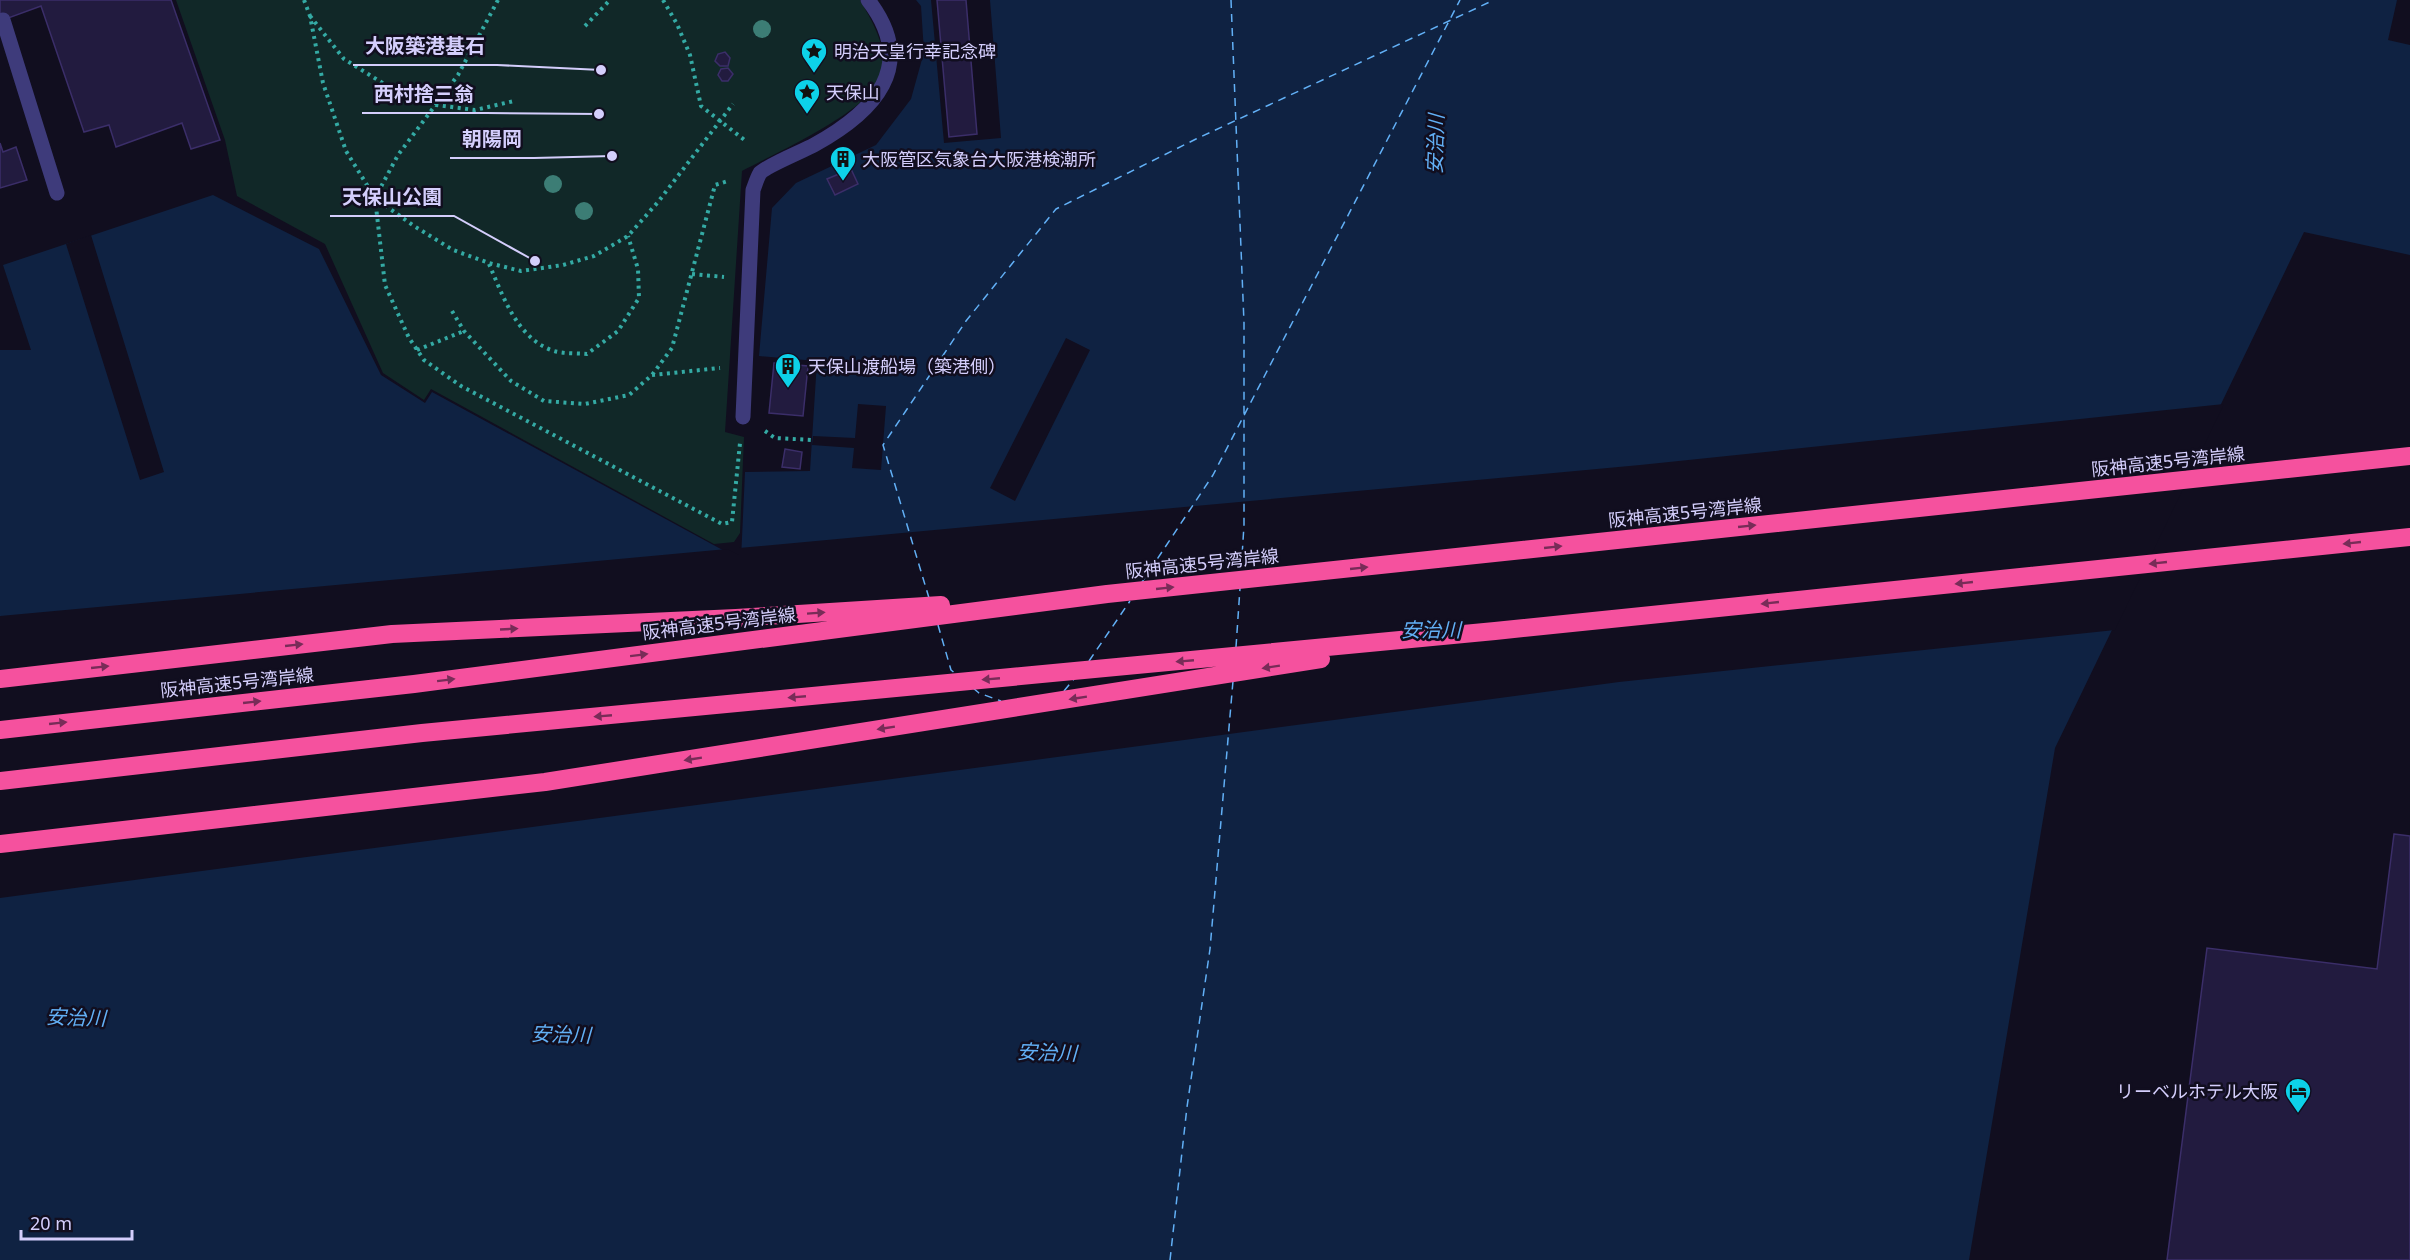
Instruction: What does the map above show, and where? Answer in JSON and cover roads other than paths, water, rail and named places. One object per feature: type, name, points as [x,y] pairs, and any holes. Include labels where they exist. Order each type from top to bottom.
[{"type":"highway","name":"阪神高速5号湾岸線","points":[[0,730],[414,684],[1107,594],[2410,456]]},
{"type":"highway","points":[[0,781],[422,733],[1495,632],[2410,537]]},
{"type":"highway","points":[[0,679],[392,634],[736,618],[1107,594]]},
{"type":"highway","points":[[0,844],[545,782],[1495,632]]},
{"type":"lane","points":[[743,417],[753,190],[761,172],[815,144],[855,118],[875,100],[885,80],[891,59],[889,38],[877,12],[868,0]]},
{"type":"lane","points":[[3,20],[57,193]]},
{"type":"water","name":"安治川","points":[[916,0],[931,0],[944,143],[1001,138],[990,0],[2397,0],[2388,40],[2410,45],[2410,255],[2304,232],[2055,748],[1969,1260],[0,1260],[0,350],[31,350],[3,265],[213,195],[319,249],[381,375],[425,403],[432,392],[741,560],[745,472],[810,471],[817,361],[759,356],[772,208],[796,183],[876,145],[911,99],[924,52],[921,6]]},
{"type":"place","name":"大阪築港基石","points":[[601,70]]},
{"type":"place","name":"明治天皇行幸記念碑","points":[[814,74]]},
{"type":"place","name":"西村捨三翁","points":[[599,114]]},
{"type":"place","name":"天保山","points":[[807,115]]},
{"type":"place","name":"朝陽岡","points":[[612,156]]},
{"type":"place","name":"大阪管区気象台大阪港検潮所","points":[[843,182]]},
{"type":"place","name":"天保山公園","points":[[535,261]]},
{"type":"place","name":"天保山渡船場（築港側）","points":[[788,389]]},
{"type":"place","name":"リーベルホテル大阪","points":[[2298,1114]]}]
